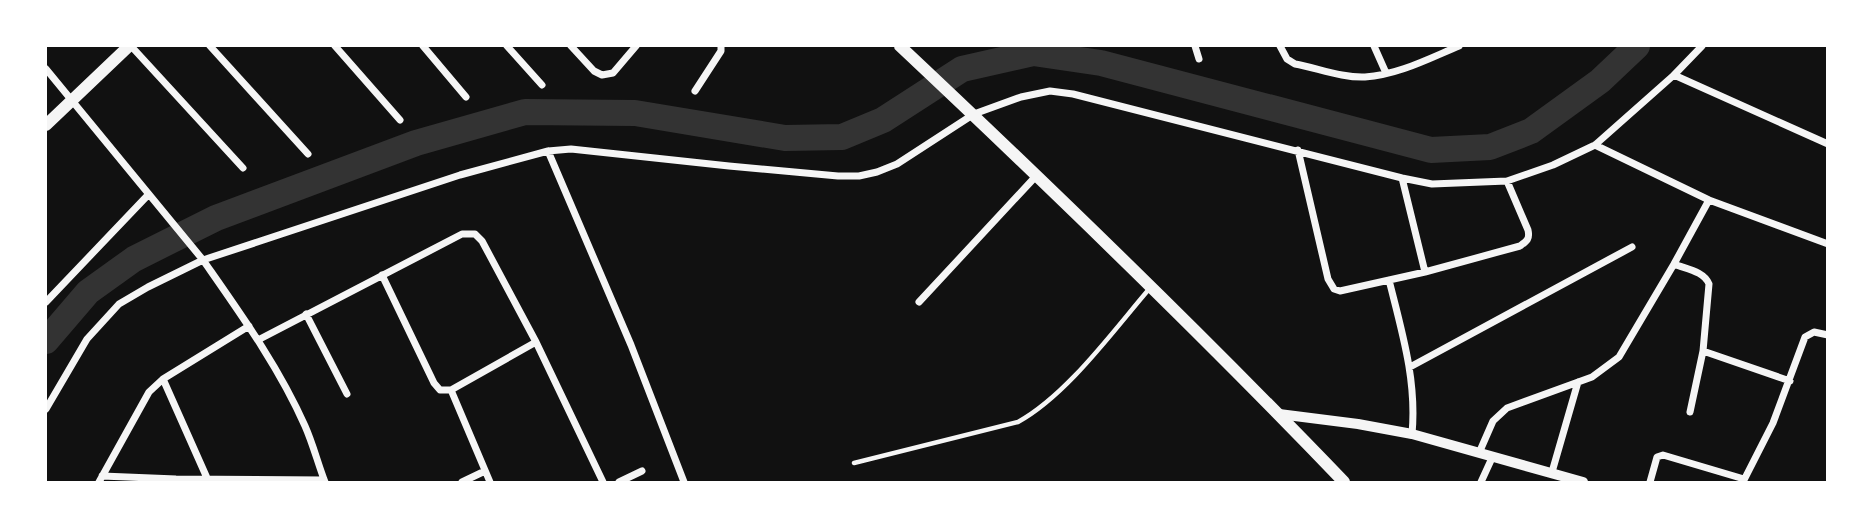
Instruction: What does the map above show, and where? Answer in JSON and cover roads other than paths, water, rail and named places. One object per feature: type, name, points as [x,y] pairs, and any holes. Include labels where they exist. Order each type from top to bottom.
[{"type":"main road","points":[[46,125],[130,46]]},
{"type":"main road","points":[[900,46],[1037,174],[1344,482]]},
{"type":"street","points":[[130,46],[243,169]]},
{"type":"street","points":[[210,46],[308,154]]},
{"type":"street","points":[[335,46],[400,120]]},
{"type":"street","points":[[423,46],[466,97]]},
{"type":"street","points":[[507,46],[542,85]]},
{"type":"street","points":[[571,46],[594,71],[602,75],[613,73],[636,46]]},
{"type":"street","points":[[695,90],[721,51],[721,46]]},
{"type":"street","points":[[1195,46],[1199,59]]},
{"type":"street","points":[[1280,46],[1287,59],[1295,64],[1364,77],[1386,73],[1459,46]]},
{"type":"street","points":[[1374,46],[1386,73]]},
{"type":"street","points":[[46,409],[87,339],[104,318],[119,304],[148,287],[203,260],[396,195],[548,151],[606,151],[729,166],[859,176],[897,164],[974,114],[1021,97],[1050,91],[1073,94],[1432,184],[1507,181],[1553,165],[1595,145],[1674,75],[1702,46]]},
{"type":"street","points":[[46,69],[188,241],[249,326],[305,427],[324,481],[101,479],[149,392],[163,379],[249,326]]},
{"type":"street","points":[[1674,75],[1828,144]]},
{"type":"street","points":[[1595,145],[1709,200],[1828,244]]},
{"type":"street","points":[[1298,150],[1331,285],[1340,291],[1425,272],[1527,242],[1530,236],[1507,181]]},
{"type":"street","points":[[548,151],[631,345],[684,482]]},
{"type":"street","points":[[919,302],[1037,174]]},
{"type":"street","points":[[1402,177],[1425,272]]},
{"type":"street","points":[[46,302],[149,195]]},
{"type":"street","points":[[1479,453],[1493,421],[1507,408],[1598,374],[1619,357],[1709,200]]},
{"type":"street","points":[[258,340],[462,234],[475,234],[482,241],[536,342],[603,482]]},
{"type":"street","points":[[1410,367],[1632,247]]},
{"type":"street","points":[[1674,264],[1706,277],[1709,284],[1703,351],[1690,412]]},
{"type":"street","points":[[382,275],[434,383],[440,390],[452,390],[536,342]]},
{"type":"street","points":[[1389,280],[1410,367],[1415,407],[1412,434]]},
{"type":"street","points":[[306,314],[347,394]]},
{"type":"street","points":[[1650,482],[1657,457],[1663,455],[1743,481],[1766,439],[1805,337],[1814,332],[1828,335]]},
{"type":"street","points":[[1703,351],[1790,381]]},
{"type":"street","points":[[163,379],[208,478]]},
{"type":"street","points":[[1552,472],[1578,382]]},
{"type":"street","points":[[452,390],[490,482]]},
{"type":"street","points":[[1279,414],[1412,434],[1583,482]]},
{"type":"street","points":[[1481,482],[1492,458]]},
{"type":"street","points":[[462,482],[485,471]]},
{"type":"street","points":[[619,482],[642,471]]},
{"type":"lane","points":[[854,463],[1018,422],[1034,414],[1058,394],[1150,287]]},
{"type":"waterway","points":[[46,341],[88,292],[134,259],[216,218],[416,143],[525,112],[635,113],[785,138],[842,137],[883,120],[962,69],[1033,53],[1101,63],[1431,150],[1490,147],[1531,131],[1600,81],[1637,46]]}]
